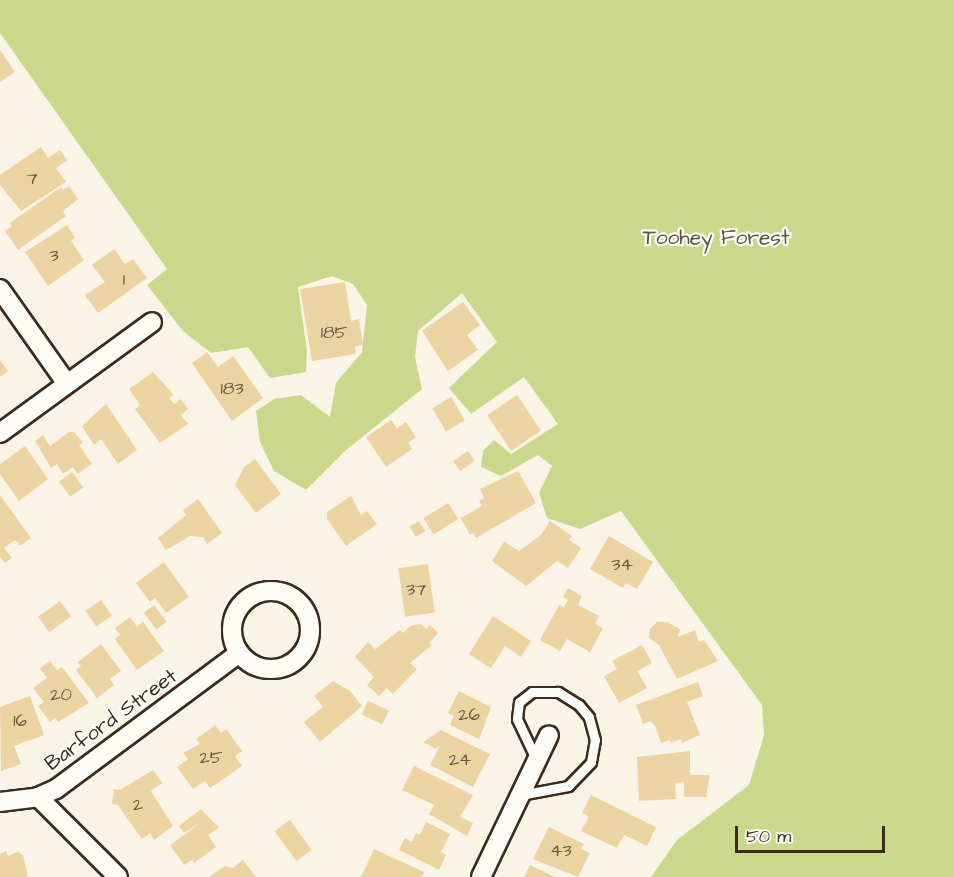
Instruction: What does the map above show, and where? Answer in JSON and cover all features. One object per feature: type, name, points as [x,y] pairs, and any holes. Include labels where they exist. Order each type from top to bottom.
[{"type":"street","points":[[0,290],[67,384]]},
{"type":"street","points":[[0,433],[152,322]]},
{"type":"street","points":[[277,591],[295,599],[304,608],[310,626],[309,639],[301,656],[291,664],[266,669],[248,662],[239,653],[233,642],[232,622],[237,610],[251,596],[277,591]]},
{"type":"street","name":"Barford Street","points":[[0,802],[38,797],[56,789],[239,653]]},
{"type":"street","points":[[481,877],[549,735]]},
{"type":"street","points":[[38,797],[118,877]]},
{"type":"lane","points":[[519,795],[568,786],[591,762],[595,740],[589,717],[579,705],[558,692],[536,691],[519,702],[517,719],[536,759]]},
{"type":"green space","name":"Toohey Forest","points":[[0,0],[954,0],[954,877],[651,877],[677,840],[749,785],[764,735],[762,705],[621,511],[580,529],[547,518],[539,493],[552,466],[538,455],[501,476],[481,467],[483,451],[494,440],[511,454],[558,424],[524,377],[471,414],[449,388],[497,342],[462,293],[418,331],[415,357],[422,389],[345,451],[306,490],[274,471],[260,442],[256,411],[274,399],[301,395],[330,417],[336,383],[362,352],[367,305],[353,284],[332,276],[298,287],[307,351],[306,372],[270,378],[248,347],[211,353],[183,331],[147,285],[167,269],[0,33]]},
{"type":"building","points":[[0,50],[15,72],[0,82]]},
{"type":"building","points":[[41,147],[48,158],[60,150],[67,160],[56,168],[66,182],[21,211],[0,185],[0,175]]},
{"type":"building","points":[[69,186],[78,199],[63,211],[66,216],[18,250],[5,231],[12,226],[10,223],[61,187],[63,190]]},
{"type":"building","points":[[67,225],[75,238],[71,241],[84,260],[48,286],[25,252]]},
{"type":"building","points":[[114,249],[125,264],[133,259],[147,278],[98,313],[85,295],[105,282],[92,265]]},
{"type":"building","points":[[345,282],[351,321],[359,319],[363,345],[355,347],[356,354],[312,361],[300,289]]},
{"type":"building","points":[[463,302],[480,325],[467,335],[478,350],[448,371],[422,331]]},
{"type":"building","points":[[207,352],[218,367],[233,356],[263,398],[232,421],[192,363]]},
{"type":"building","points":[[0,360],[8,371],[0,377]]},
{"type":"building","points":[[153,372],[174,395],[169,398],[174,404],[181,399],[188,409],[181,415],[188,424],[160,443],[135,409],[140,405],[129,389]]},
{"type":"building","points":[[517,395],[541,431],[511,451],[487,415]]},
{"type":"building","points":[[451,397],[465,420],[446,431],[432,408]]},
{"type":"building","points":[[106,404],[137,450],[118,464],[101,439],[94,445],[82,426]]},
{"type":"building","points":[[391,420],[397,428],[406,422],[416,437],[408,443],[412,449],[386,467],[366,437]]},
{"type":"building","points":[[69,432],[74,432],[83,443],[79,445],[92,464],[78,474],[73,467],[63,474],[57,464],[51,468],[35,441],[43,435],[50,446]]},
{"type":"building","points":[[25,446],[48,479],[19,501],[0,474],[0,464]]},
{"type":"building","points":[[468,451],[475,461],[460,471],[453,461]]},
{"type":"building","points":[[255,459],[281,494],[256,513],[235,485],[244,467]]},
{"type":"building","points":[[518,471],[536,503],[476,538],[473,533],[470,535],[461,518],[482,506],[479,501],[484,498],[480,489]]},
{"type":"building","points":[[72,472],[83,487],[70,497],[59,481]]},
{"type":"building","points":[[0,495],[31,538],[20,546],[15,540],[4,548],[12,558],[5,563],[0,557]]},
{"type":"building","points":[[351,496],[361,515],[367,511],[377,524],[346,546],[327,519],[327,512]]},
{"type":"building","points":[[198,499],[222,533],[207,544],[203,537],[190,536],[166,550],[158,538],[186,515],[183,510]]},
{"type":"building","points":[[448,503],[458,519],[433,534],[423,518]]},
{"type":"building","points":[[419,521],[425,531],[416,537],[410,527]]},
{"type":"building","points":[[550,521],[572,536],[569,540],[581,548],[568,568],[557,561],[526,586],[492,561],[504,542],[519,551],[541,535]]},
{"type":"building","points":[[609,536],[653,562],[637,589],[626,583],[623,588],[590,569]]},
{"type":"building","points":[[164,562],[189,597],[166,613],[155,598],[150,602],[136,583]]},
{"type":"building","points":[[428,564],[435,613],[405,617],[398,568]]},
{"type":"building","points":[[568,588],[582,596],[578,605],[599,616],[595,624],[603,628],[590,652],[567,639],[560,651],[540,640],[559,605],[564,607],[568,600],[563,597]]},
{"type":"building","points":[[101,600],[112,616],[96,626],[85,611]]},
{"type":"building","points":[[60,601],[71,616],[49,632],[38,617]]},
{"type":"building","points":[[154,605],[167,622],[156,630],[144,613]]},
{"type":"building","points":[[493,616],[531,641],[521,657],[505,646],[491,668],[469,654]]},
{"type":"building","points":[[130,617],[137,627],[143,622],[164,651],[137,670],[115,639],[120,635],[115,628]]},
{"type":"building","points":[[657,622],[667,622],[680,629],[678,637],[695,630],[699,642],[704,640],[718,661],[677,679],[659,645],[649,638],[650,629]]},
{"type":"building","points":[[421,624],[426,629],[430,625],[438,633],[429,643],[432,645],[410,663],[417,669],[393,694],[387,688],[379,696],[367,685],[374,677],[355,657],[368,642],[375,649],[400,630],[403,633],[410,626]]},
{"type":"building","points":[[101,644],[121,671],[110,679],[114,685],[97,698],[76,670],[81,666],[78,662]]},
{"type":"building","points":[[642,645],[652,663],[637,671],[647,688],[619,703],[604,676],[617,669],[612,661]]},
{"type":"building","points":[[50,661],[57,670],[62,667],[89,703],[58,722],[55,718],[50,722],[38,706],[44,702],[33,688],[47,678],[40,668]]},
{"type":"building","points":[[333,681],[350,691],[362,706],[320,742],[304,722],[323,707],[314,696]]},
{"type":"building","points":[[698,682],[703,696],[687,702],[700,735],[682,743],[681,739],[671,743],[670,740],[661,743],[655,726],[650,721],[643,724],[636,705]]},
{"type":"building","points":[[459,691],[491,707],[479,739],[450,725],[454,716],[448,713]]},
{"type":"building","points":[[30,696],[44,735],[14,746],[21,764],[1,771],[0,707]]},
{"type":"building","points":[[368,701],[389,711],[383,724],[362,715]]},
{"type":"building","points":[[215,725],[221,733],[226,729],[242,751],[235,756],[242,766],[210,788],[205,781],[193,789],[177,767],[188,759],[183,753],[200,744],[196,739]]},
{"type":"building","points":[[441,730],[490,754],[473,787],[430,765],[440,746],[436,749],[423,742]]},
{"type":"building","points":[[690,751],[690,775],[710,775],[706,797],[684,797],[684,782],[675,783],[676,799],[639,801],[637,757]]},
{"type":"building","points":[[414,766],[473,795],[460,817],[473,823],[467,836],[429,814],[434,805],[402,790]]},
{"type":"building","points":[[153,770],[162,783],[151,791],[173,826],[154,840],[150,833],[142,839],[118,805],[112,804],[114,789],[120,790]]},
{"type":"building","points":[[591,795],[656,827],[647,846],[624,835],[617,848],[581,831],[589,817],[582,813]]},
{"type":"building","points":[[201,809],[219,828],[208,835],[216,847],[194,863],[192,860],[184,865],[170,845],[203,821],[184,833],[179,826]]},
{"type":"building","points":[[290,820],[312,850],[296,861],[275,831]]},
{"type":"building","points":[[426,822],[450,834],[441,852],[446,855],[439,870],[399,850],[405,838],[412,842],[416,833],[420,835]]},
{"type":"building","points":[[549,827],[584,844],[581,849],[590,853],[578,877],[533,859]]},
{"type":"building","points":[[374,849],[424,872],[422,877],[361,877]]},
{"type":"building","points":[[6,851],[8,856],[18,852],[23,855],[28,877],[0,877],[0,854]]},
{"type":"building","points":[[243,860],[256,877],[209,877],[225,866],[233,868]]},
{"type":"building","points":[[530,865],[555,877],[524,877]]}]
